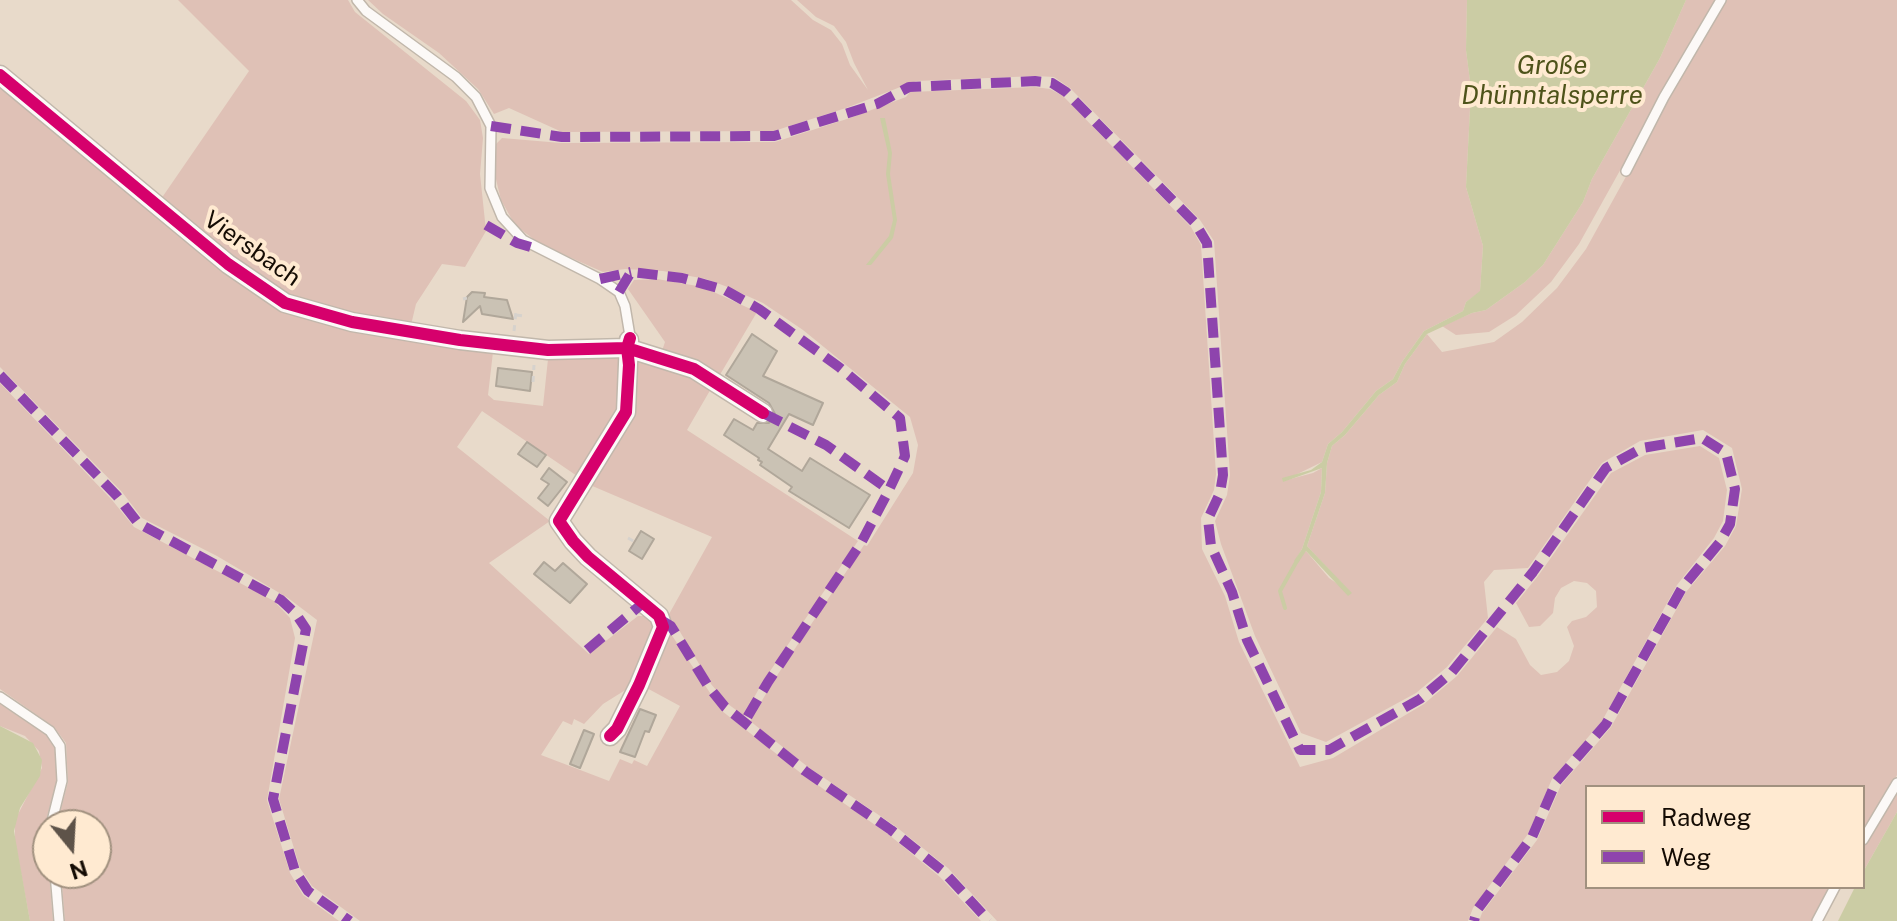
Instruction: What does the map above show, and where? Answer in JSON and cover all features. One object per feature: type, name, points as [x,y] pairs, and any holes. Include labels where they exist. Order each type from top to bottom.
[{"type":"street","name":"Viersbach","points":[[0,75],[228,264],[285,303],[352,322],[460,340],[548,350],[628,342],[694,369],[763,413]]},
{"type":"street","points":[[610,736],[617,729],[639,685],[663,627],[659,616],[588,557],[559,521],[623,420],[626,412],[628,342]]},
{"type":"lane","points":[[357,0],[366,11],[456,77],[476,97],[491,126],[490,188],[502,217],[523,240],[619,292],[625,306],[628,342]]},
{"type":"lane","points":[[1626,171],[1664,97],[1721,0]]},
{"type":"lane","points":[[0,697],[50,731],[60,746],[62,781],[55,809]]},
{"type":"lane","points":[[1865,837],[1897,783]]},
{"type":"lane","points":[[56,889],[59,921]]},
{"type":"lane","points":[[1817,921],[1834,889]]},
{"type":"path","points":[[516,313],[524,316]]},
{"type":"path","points":[[533,382],[534,370]]},
{"type":"path","points":[[628,538],[635,542]]},
{"type":"shaded area","points":[[178,0],[348,0],[355,12],[466,101],[480,120],[483,138],[480,174],[486,231],[465,267],[442,264],[416,304],[411,325],[354,315],[288,296],[232,258],[161,199],[249,71]]},
{"type":"shaded area","points":[[368,0],[791,0],[813,20],[831,30],[868,90],[846,42],[834,26],[816,17],[797,0],[1467,0],[1466,50],[1471,89],[1466,187],[1483,246],[1480,292],[1466,302],[1463,311],[1424,331],[1393,379],[1376,391],[1328,444],[1322,462],[1283,481],[1322,468],[1321,492],[1295,561],[1306,551],[1329,578],[1351,593],[1307,546],[1325,493],[1327,463],[1332,446],[1379,395],[1397,382],[1405,364],[1427,334],[1442,352],[1494,342],[1522,322],[1557,288],[1586,249],[1708,28],[1727,0],[1897,0],[1897,775],[1865,829],[1865,785],[1585,785],[1585,889],[1829,889],[1813,921],[1479,921],[1537,840],[1561,785],[1611,727],[1686,592],[1725,546],[1736,526],[1742,489],[1732,448],[1703,430],[1640,441],[1602,463],[1528,568],[1494,570],[1484,582],[1488,618],[1447,667],[1416,693],[1326,742],[1301,733],[1255,636],[1215,521],[1227,495],[1230,475],[1214,241],[1200,220],[1070,88],[1054,77],[1036,76],[916,81],[774,131],[562,132],[509,108],[494,114],[478,89],[439,53]]},
{"type":"shaded area","points":[[1686,0],[1715,0],[1579,244],[1551,282],[1516,315],[1489,332],[1456,335],[1442,326],[1486,310],[1543,265],[1583,202],[1592,179],[1660,58]]},
{"type":"shaded area","points":[[0,85],[282,310],[493,352],[488,395],[494,400],[543,406],[548,359],[616,357],[624,366],[621,401],[615,418],[580,478],[482,411],[457,447],[550,521],[489,563],[589,654],[638,616],[650,616],[655,623],[635,684],[603,704],[584,724],[574,719],[572,725],[563,721],[541,755],[609,781],[620,759],[632,764],[634,760],[647,766],[680,706],[643,686],[669,631],[722,711],[802,774],[888,834],[940,877],[981,921],[360,921],[312,886],[300,868],[279,799],[317,620],[288,598],[217,556],[142,518],[122,492],[0,367]]},
{"type":"shaded area","points":[[1050,89],[1063,96],[1191,227],[1201,245],[1216,474],[1214,490],[1201,518],[1202,549],[1225,596],[1239,642],[1300,767],[1333,758],[1424,704],[1457,676],[1497,627],[1516,639],[1530,665],[1541,675],[1557,672],[1569,661],[1574,646],[1567,627],[1597,607],[1596,591],[1587,583],[1574,581],[1561,588],[1555,598],[1553,613],[1540,626],[1529,627],[1516,603],[1611,473],[1645,455],[1700,446],[1719,458],[1727,490],[1723,521],[1714,538],[1677,585],[1602,721],[1552,779],[1528,834],[1473,908],[1468,921],[997,921],[948,868],[750,721],[774,680],[864,545],[867,546],[913,473],[918,445],[910,417],[803,330],[763,303],[706,279],[663,271],[625,269],[603,272],[540,244],[515,225],[501,200],[495,175],[496,144],[502,138],[561,143],[775,142],[850,118],[906,97],[910,92]]},
{"type":"shaded area","points":[[657,279],[703,287],[757,312],[718,378],[662,351],[665,342],[628,289],[634,280]]},
{"type":"shaded area","points":[[640,360],[691,375],[712,387],[687,430],[858,541],[762,683],[744,716],[728,704],[711,684],[668,616],[712,537],[590,485],[630,423],[634,364]]},
{"type":"shaded area","points":[[0,383],[134,527],[274,601],[290,618],[295,638],[267,800],[290,873],[303,895],[339,921],[65,921],[62,889],[112,889],[112,809],[61,809],[68,782],[66,743],[54,727],[0,689]]},
{"type":"shaded area","points":[[0,704],[46,735],[55,749],[57,780],[49,809],[32,809],[32,889],[50,889],[53,921],[30,921],[15,841],[15,820],[42,768],[39,751],[25,736],[0,726]]},
{"type":"shaded area","points":[[1897,791],[1897,812],[1865,868],[1865,845]]},
{"type":"water","name":"Große Dhünntalsperre","points":[[1467,0],[1686,0],[1660,58],[1592,179],[1583,202],[1543,265],[1486,310],[1472,313],[1427,334],[1405,364],[1397,382],[1379,395],[1332,446],[1327,463],[1325,493],[1307,546],[1352,593],[1348,596],[1306,551],[1298,563],[1294,561],[1302,549],[1321,492],[1322,468],[1283,482],[1282,478],[1311,470],[1322,462],[1328,444],[1376,391],[1393,379],[1424,331],[1463,311],[1466,302],[1480,291],[1483,246],[1466,187],[1471,89],[1466,50]]},
{"type":"water","points":[[880,118],[885,118],[892,153],[890,174],[897,220],[893,238],[871,265],[866,265],[889,236],[893,220],[886,174],[888,153]]},
{"type":"water","points":[[0,726],[33,743],[42,760],[40,776],[20,808],[14,831],[30,921],[0,921]]},
{"type":"water","points":[[1897,812],[1897,921],[1838,921],[1854,889],[1865,889],[1865,868]]},
{"type":"building","points":[[472,292],[507,300],[513,319],[482,314],[480,306],[463,322],[467,297]]},
{"type":"building","points":[[752,334],[777,351],[763,376],[823,403],[813,425],[789,414],[768,449],[802,471],[810,458],[870,495],[849,528],[789,491],[792,487],[760,465],[762,462],[759,458],[724,435],[734,419],[753,430],[757,423],[769,423],[775,414],[769,403],[726,375]]},
{"type":"building","points":[[498,368],[532,372],[530,391],[496,386]]},
{"type":"building","points":[[527,442],[546,455],[537,467],[518,454]]},
{"type":"building","points":[[549,468],[567,482],[548,506],[538,498],[549,484],[541,479]]},
{"type":"building","points":[[641,531],[654,539],[642,559],[629,551]]},
{"type":"building","points":[[544,562],[555,571],[563,563],[587,584],[570,603],[534,574]]},
{"type":"building","points":[[640,709],[656,715],[649,732],[645,731],[635,757],[620,752]]},
{"type":"building","points":[[584,730],[594,734],[580,768],[570,764]]},
{"type":"waterway","points":[[1285,608],[1280,591],[1298,559]]},
{"type":"marked path","points":[[491,126],[562,137],[774,136],[877,104],[909,87],[1035,81],[1052,83],[1066,92],[1195,223],[1207,243],[1223,475],[1220,493],[1208,519],[1211,546],[1232,592],[1247,640],[1300,750],[1329,750],[1420,699],[1452,672],[1533,572],[1606,468],[1642,448],[1702,438],[1726,453],[1735,489],[1730,524],[1720,542],[1682,588],[1606,724],[1556,782],[1532,837],[1477,910],[1474,921]]},
{"type":"marked path","points":[[486,225],[517,243],[537,249]]},
{"type":"marked path","points":[[600,279],[631,272]]},
{"type":"marked path","points":[[619,292],[631,272],[682,278],[725,290],[759,309],[839,367],[900,418],[905,456],[889,490],[861,543],[742,726]]},
{"type":"marked path","points":[[0,375],[117,496],[138,523],[281,600],[306,629],[273,799],[295,871],[308,891],[350,921]]},
{"type":"marked path","points":[[763,413],[826,445],[889,490]]},
{"type":"marked path","points":[[587,650],[643,603]]},
{"type":"marked path","points":[[661,620],[671,626],[708,686],[725,707],[805,771],[891,830],[944,872],[989,921]]},
{"type":"cycle path","points":[[0,75],[228,264],[285,303],[352,322],[460,340],[548,350],[627,348],[694,369],[763,413]]},
{"type":"cycle path","points":[[610,736],[617,729],[639,685],[663,627],[659,616],[588,557],[559,521],[626,412],[627,348],[630,338]]}]
